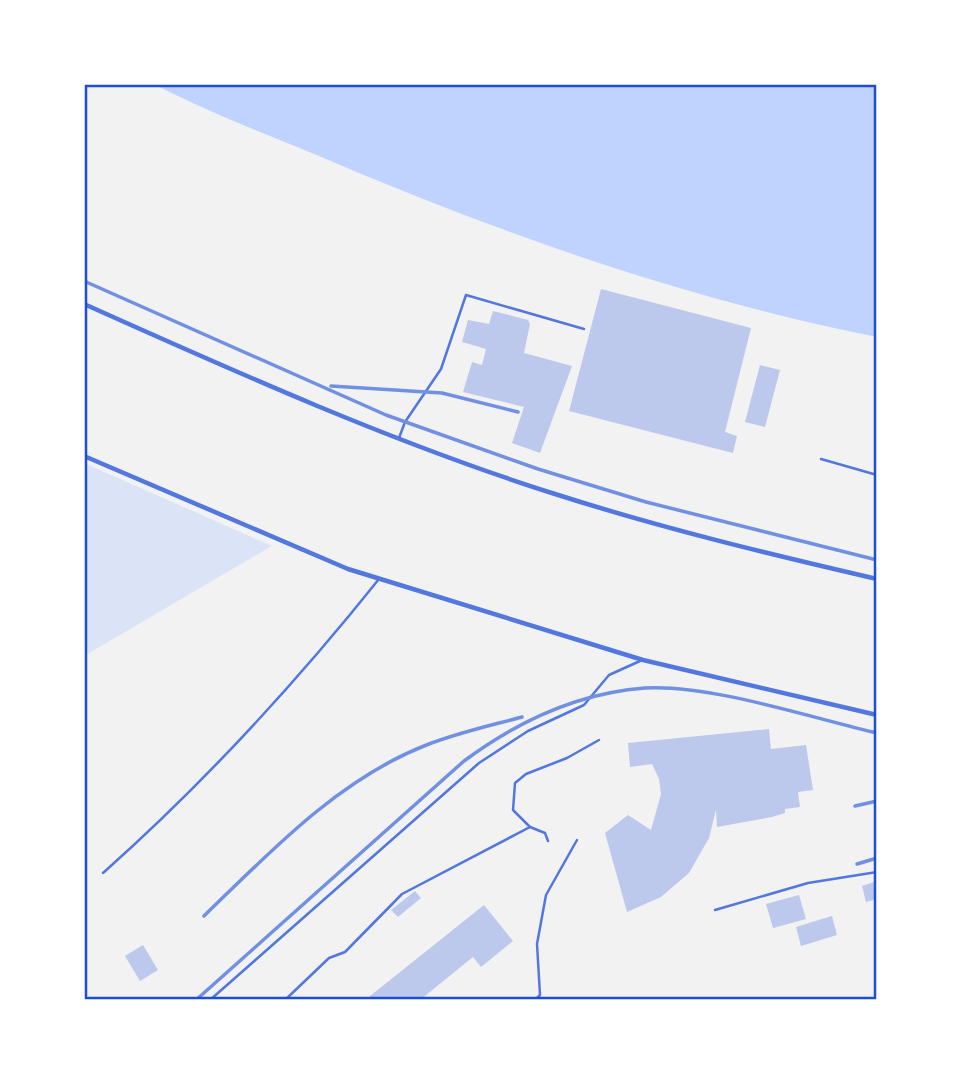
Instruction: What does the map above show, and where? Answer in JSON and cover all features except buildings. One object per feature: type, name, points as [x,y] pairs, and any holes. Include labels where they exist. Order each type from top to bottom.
[{"type":"street","points":[[84,304],[198,355],[399,438],[529,485],[638,520],[877,579]]},
{"type":"street","points":[[84,456],[348,569],[643,660],[877,715]]},
{"type":"lane","points":[[399,438],[405,422],[441,369],[466,295],[584,329]]},
{"type":"lane","points":[[821,458],[877,475]]},
{"type":"lane","points":[[103,873],[231,749],[343,624],[379,579]]},
{"type":"lane","points":[[210,1000],[479,763],[528,731],[584,705],[608,675],[643,660]]},
{"type":"lane","points":[[548,841],[545,833],[530,827],[513,810],[515,783],[526,774],[567,758],[599,740]]},
{"type":"lane","points":[[285,1000],[329,958],[345,952],[402,894],[530,827]]},
{"type":"lane","points":[[535,1000],[540,995],[537,944],[546,895],[577,840]]},
{"type":"lane","points":[[715,910],[808,883],[877,872]]},
{"type":"shaded area","points":[[84,463],[272,546],[84,656]]},
{"type":"water","points":[[154,84],[877,84],[877,337],[734,304],[524,237],[215,113]]},
{"type":"railway","points":[[84,281],[386,415],[538,469],[646,502],[877,560]]},
{"type":"railway","points":[[331,386],[442,393],[518,412]]},
{"type":"railway","points":[[196,1000],[464,761],[505,733],[549,711],[620,691],[671,688],[761,703],[877,733]]},
{"type":"railway","points":[[204,916],[279,843],[362,778],[424,746],[460,733],[522,717]]},
{"type":"railway","points":[[855,806],[877,801]]},
{"type":"railway","points":[[857,864],[877,858]]}]
